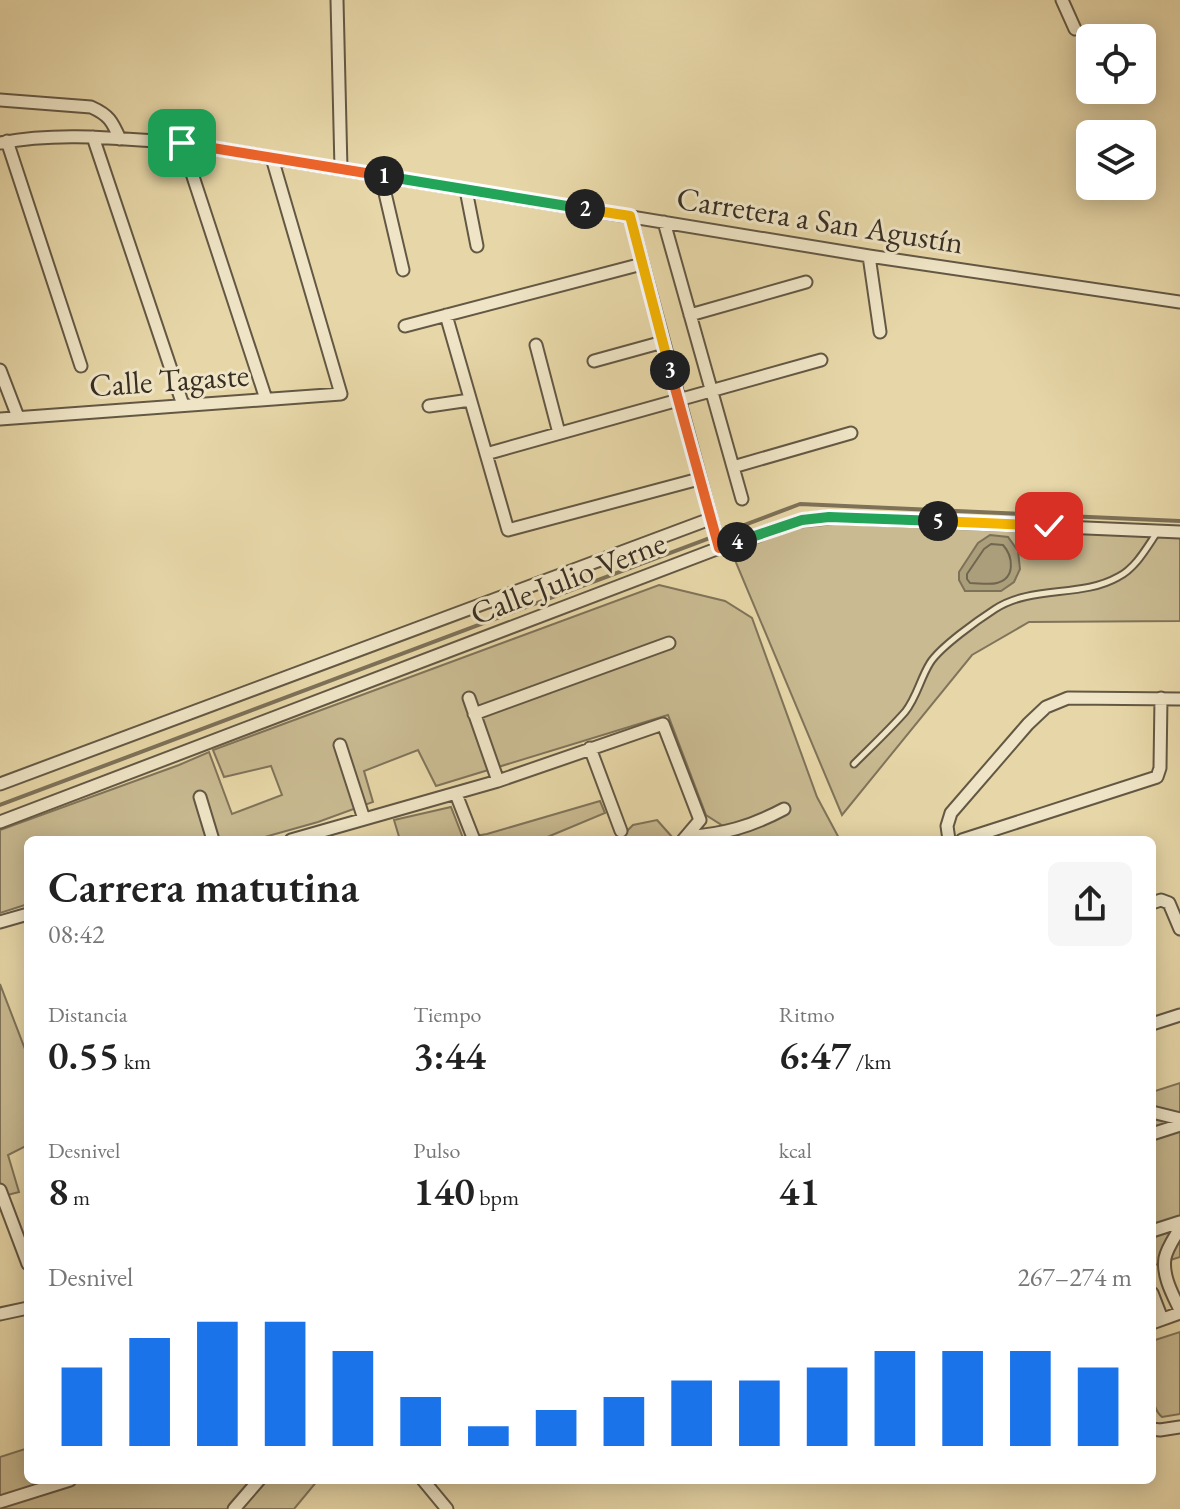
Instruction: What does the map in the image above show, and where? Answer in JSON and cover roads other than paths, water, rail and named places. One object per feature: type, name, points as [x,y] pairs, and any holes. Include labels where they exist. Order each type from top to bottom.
[{"type":"street","points":[[337,0],[341,169]]},
{"type":"street","points":[[1062,0],[1075,29]]},
{"type":"street","points":[[0,100],[91,107],[113,122],[120,139]]},
{"type":"street","name":"Carretera a San Agustín","points":[[3,142],[47,137],[93,137],[182,143],[869,256],[1180,302]]},
{"type":"street","points":[[93,137],[183,405]]},
{"type":"street","points":[[3,142],[81,366]]},
{"type":"street","points":[[182,143],[266,399]]},
{"type":"street","name":"Calle Tagaste","points":[[0,419],[341,394],[272,158]]},
{"type":"street","points":[[381,176],[403,270]]},
{"type":"street","points":[[466,190],[477,246]]},
{"type":"street","points":[[630,216],[718,545]]},
{"type":"street","points":[[664,222],[742,499]]},
{"type":"street","points":[[869,256],[880,332]]},
{"type":"street","points":[[405,326],[642,264]]},
{"type":"street","points":[[690,315],[806,282]]},
{"type":"street","points":[[446,315],[508,530],[699,479]]},
{"type":"street","points":[[594,361],[663,342]]},
{"type":"street","points":[[536,345],[559,433]]},
{"type":"street","points":[[486,454],[821,360]]},
{"type":"street","points":[[0,370],[18,417]]},
{"type":"street","points":[[429,406],[470,400]]},
{"type":"street","points":[[733,467],[851,433]]},
{"type":"street","name":"Calle Julio Verne","points":[[0,822],[718,545],[802,520],[829,517],[1180,532]]},
{"type":"street","points":[[0,784],[711,524]]},
{"type":"street","points":[[474,714],[669,643]]},
{"type":"street","points":[[469,698],[498,781]]},
{"type":"street","points":[[948,836],[947,826],[951,813],[1046,707],[1068,698],[1180,699]]},
{"type":"street","points":[[974,836],[1157,777],[1160,768],[1161,698]]},
{"type":"street","points":[[319,836],[364,819],[498,781],[663,724],[700,820],[687,836]]},
{"type":"street","points":[[340,745],[364,819]]},
{"type":"street","points":[[590,748],[621,831]]},
{"type":"street","points":[[456,794],[472,836]]},
{"type":"street","points":[[200,797],[212,836]]},
{"type":"street","points":[[704,836],[736,830],[784,809]]},
{"type":"street","points":[[1156,902],[1169,903],[1180,929]]},
{"type":"street","points":[[0,922],[24,915]]},
{"type":"street","points":[[1156,1023],[1180,1015]]},
{"type":"street","points":[[1156,1113],[1180,1122]]},
{"type":"street","points":[[1156,1132],[1180,1122]]},
{"type":"street","points":[[0,1190],[24,1253]]},
{"type":"street","points":[[1156,1230],[1180,1225]]},
{"type":"street","points":[[1157,1321],[1180,1312],[1170,1290],[1165,1256],[1180,1225]]},
{"type":"street","points":[[0,1314],[24,1309]]},
{"type":"street","points":[[1156,1430],[1180,1427]]},
{"type":"street","points":[[0,1502],[57,1484]]},
{"type":"street","points":[[234,1509],[256,1484]]},
{"type":"street","points":[[426,1484],[447,1509]]},
{"type":"lane","points":[[854,764],[915,699],[929,664],[939,652],[983,618],[1008,602],[1024,597],[1102,584],[1119,577],[1159,531]]},
{"type":"water","points":[[990,535],[1008,537],[1018,551],[1020,569],[1014,582],[1001,591],[965,591],[959,580],[959,572],[978,543]]},
{"type":"waterway","points":[[0,805],[800,504],[1180,521]]}]
